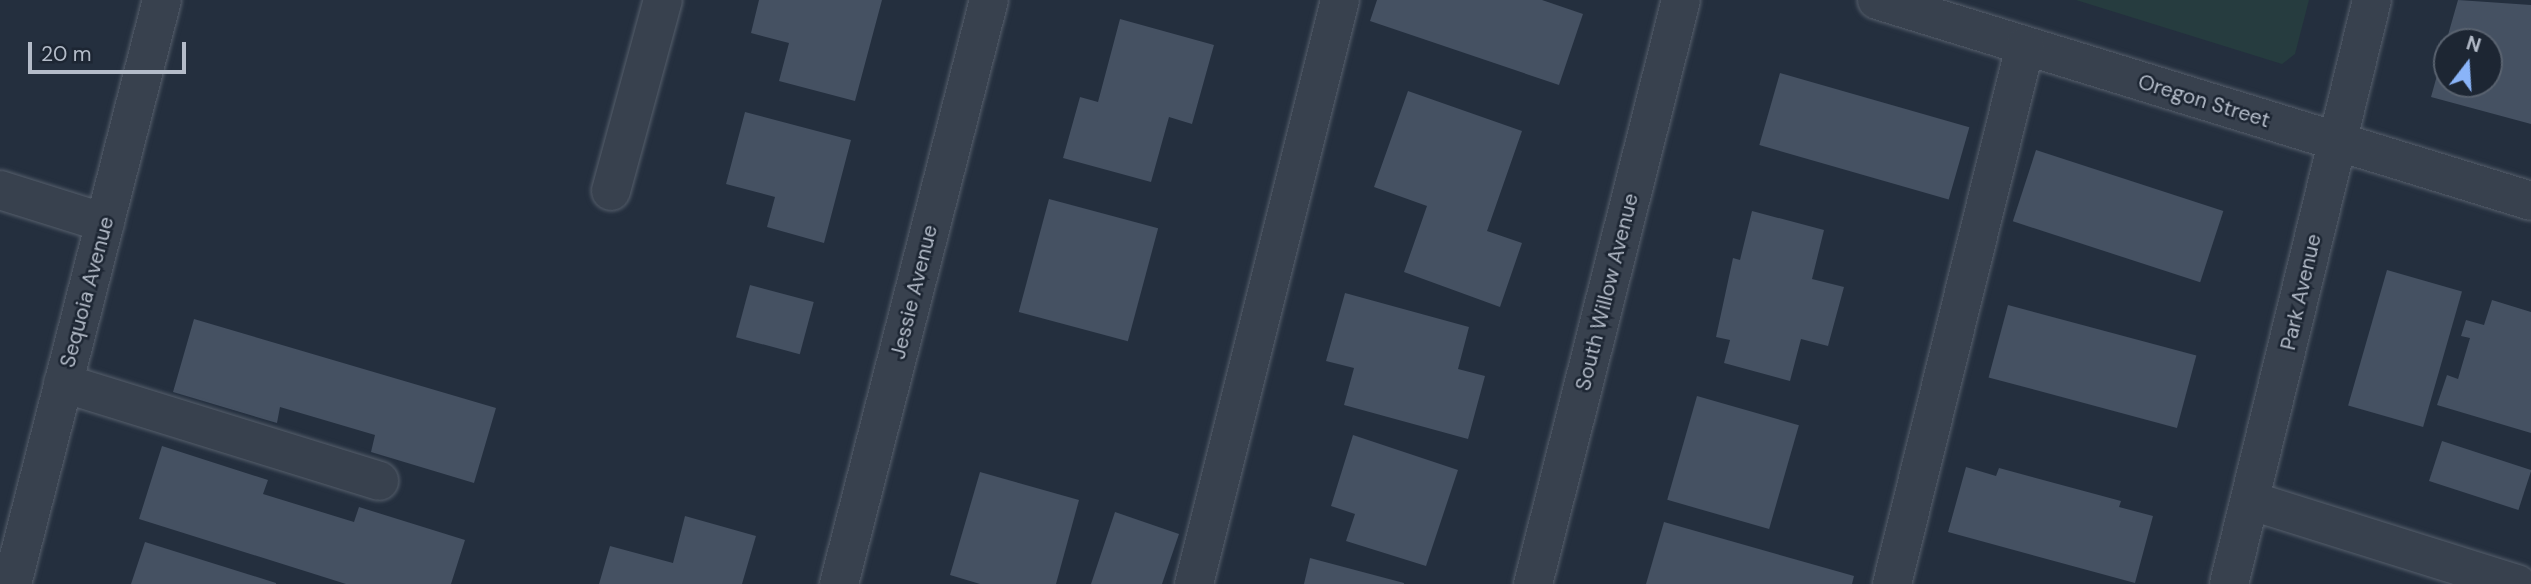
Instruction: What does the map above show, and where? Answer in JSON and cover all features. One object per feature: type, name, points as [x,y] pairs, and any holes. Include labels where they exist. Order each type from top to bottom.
[{"type":"street","name":"Sequoia Avenue","points":[[12,584],[12,525],[63,383],[162,0]]},
{"type":"street","points":[[611,191],[663,0]]},
{"type":"street","name":"Jessie Avenue","points":[[839,584],[989,0]]},
{"type":"street","points":[[1194,584],[1340,0]]},
{"type":"street","name":"South Willow Avenue","points":[[1534,584],[1681,0]]},
{"type":"street","name":"Oregon Street","points":[[1877,0],[2531,201]]},
{"type":"street","name":"Park Avenue","points":[[2229,584],[2252,501],[2336,141],[2372,0]]},
{"type":"street","points":[[1892,584],[2025,46]]},
{"type":"street","points":[[0,190],[105,223]]},
{"type":"street","points":[[63,383],[379,481]]},
{"type":"street","points":[[2252,501],[2517,584]]},
{"type":"green space","points":[[2076,0],[2309,0],[2295,54],[2282,64]]},
{"type":"building","points":[[759,0],[882,0],[855,101],[779,81],[789,43],[751,33]]},
{"type":"building","points":[[1377,0],[1542,0],[1583,14],[1559,85],[1370,21]]},
{"type":"building","points":[[2458,0],[2531,5],[2531,124],[2435,98],[2503,98],[2503,28],[2450,28]]},
{"type":"building","points":[[1120,19],[1214,45],[1192,124],[1169,117],[1151,182],[1063,158],[1080,97],[1098,102]]},
{"type":"building","points":[[1780,73],[1969,127],[1949,199],[1759,145]]},
{"type":"building","points":[[1408,91],[1522,131],[1487,231],[1522,243],[1500,307],[1404,272],[1427,206],[1374,187]]},
{"type":"building","points":[[745,112],[851,140],[824,243],[767,227],[775,197],[726,184]]},
{"type":"building","points":[[2036,150],[2223,211],[2200,282],[2013,221]]},
{"type":"building","points":[[1049,199],[1158,228],[1128,341],[1019,312]]},
{"type":"building","points":[[1752,211],[1824,230],[1812,279],[1844,287],[1828,346],[1801,339],[1790,381],[1724,363],[1730,340],[1716,337],[1733,258],[1740,260]]},
{"type":"building","points":[[2387,270],[2462,291],[2423,427],[2348,406]]},
{"type":"building","points":[[750,285],[814,302],[800,354],[736,337]]},
{"type":"building","points":[[1345,293],[1469,327],[1458,369],[1485,376],[1468,439],[1344,405],[1354,368],[1326,361]]},
{"type":"building","points":[[2492,300],[2531,312],[2531,433],[2437,405],[2447,375],[2458,379],[2470,338],[2461,336],[2466,320],[2484,325]]},
{"type":"building","points":[[2008,305],[2196,355],[2177,428],[1989,377]]},
{"type":"building","points":[[194,319],[496,408],[474,483],[371,452],[375,435],[280,407],[277,423],[173,392]]},
{"type":"building","points":[[1697,396],[1799,425],[1769,529],[1667,500]]},
{"type":"building","points":[[1353,435],[1458,470],[1426,566],[1346,541],[1355,514],[1331,506]]},
{"type":"building","points":[[2442,441],[2531,470],[2518,510],[2429,481]]},
{"type":"building","points":[[162,446],[268,480],[263,494],[354,522],[359,507],[465,540],[451,584],[346,584],[139,519]]},
{"type":"building","points":[[1966,467],[1996,476],[1999,468],[2121,501],[2119,507],[2153,516],[2135,583],[1948,532]]},
{"type":"building","points":[[980,472],[1079,500],[1056,584],[980,584],[950,575]]},
{"type":"building","points":[[1115,512],[1179,534],[1162,584],[1091,584]]},
{"type":"building","points":[[685,516],[756,536],[742,584],[599,584],[610,546],[673,563]]},
{"type":"building","points":[[1664,522],[1854,576],[1852,584],[1646,584]]},
{"type":"building","points":[[145,542],[276,583],[276,584],[131,584]]},
{"type":"building","points":[[1310,558],[1404,583],[1404,584],[1304,584]]}]
